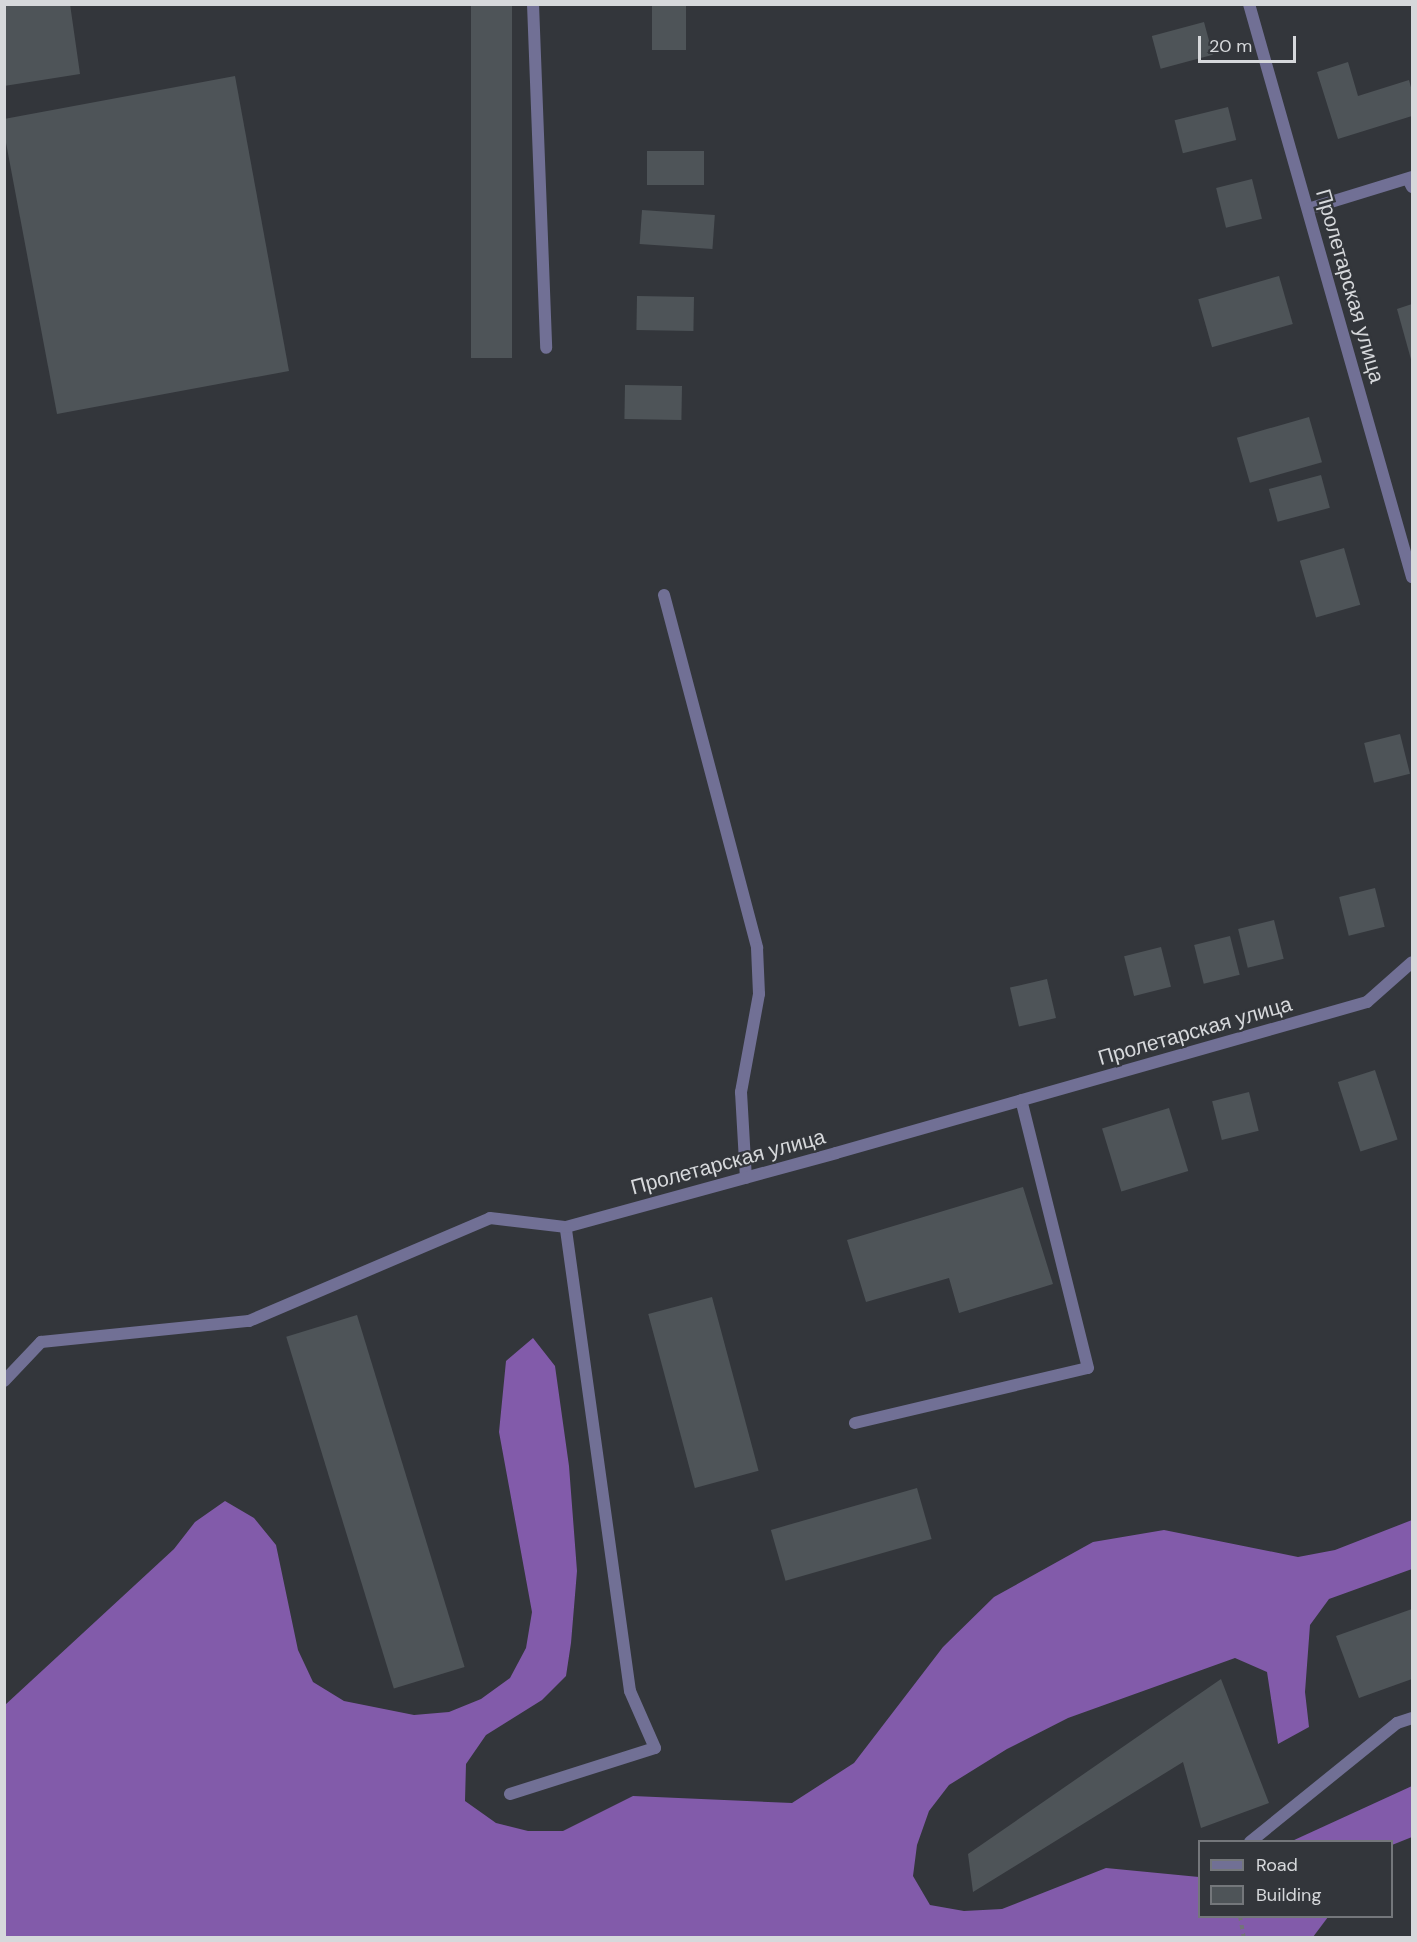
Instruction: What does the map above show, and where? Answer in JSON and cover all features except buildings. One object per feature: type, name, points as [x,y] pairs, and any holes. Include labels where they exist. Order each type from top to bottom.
[{"type":"street","points":[[532,4],[546,348]]},
{"type":"street","name":"Пролетарская улица","points":[[1250,4],[1413,577]]},
{"type":"street","points":[[1308,209],[1411,181]]},
{"type":"street","points":[[664,595],[757,948],[759,994],[741,1092],[746,1178]]},
{"type":"street","name":"Пролетарская улица","points":[[4,1381],[41,1342],[249,1321],[490,1218],[566,1227],[746,1178],[1368,1002],[1413,962]]},
{"type":"street","points":[[855,1423],[1088,1368],[1022,1100]]},
{"type":"street","points":[[510,1794],[655,1748],[630,1691],[566,1227]]},
{"type":"street","points":[[1252,1840],[1397,1723],[1413,1718]]},
{"type":"path","points":[[1240,1918],[1244,1938]]},
{"type":"shaded area","points":[[533,1338],[555,1366],[569,1466],[577,1571],[566,1676],[542,1700],[486,1735],[466,1764],[465,1801],[496,1823],[528,1831],[563,1831],[633,1796],[792,1803],[854,1763],[943,1647],[994,1597],[1093,1542],[1164,1530],[1298,1557],[1335,1550],[1412,1520],[1412,1569],[1329,1599],[1310,1625],[1305,1692],[1309,1727],[1278,1744],[1267,1672],[1235,1658],[1068,1718],[1007,1749],[949,1785],[929,1811],[917,1845],[913,1876],[930,1905],[964,1911],[1002,1909],[1106,1868],[1198,1877],[1198,1918],[1327,1918],[1313,1937],[5,1937],[5,1705],[174,1549],[195,1522],[225,1501],[254,1518],[276,1545],[298,1650],[313,1682],[344,1701],[414,1715],[449,1712],[481,1699],[510,1678],[526,1648],[532,1612],[499,1432],[506,1361]]},
{"type":"shaded area","points":[[1412,1786],[1412,1837],[1393,1845],[1393,1840],[1294,1840]]}]
